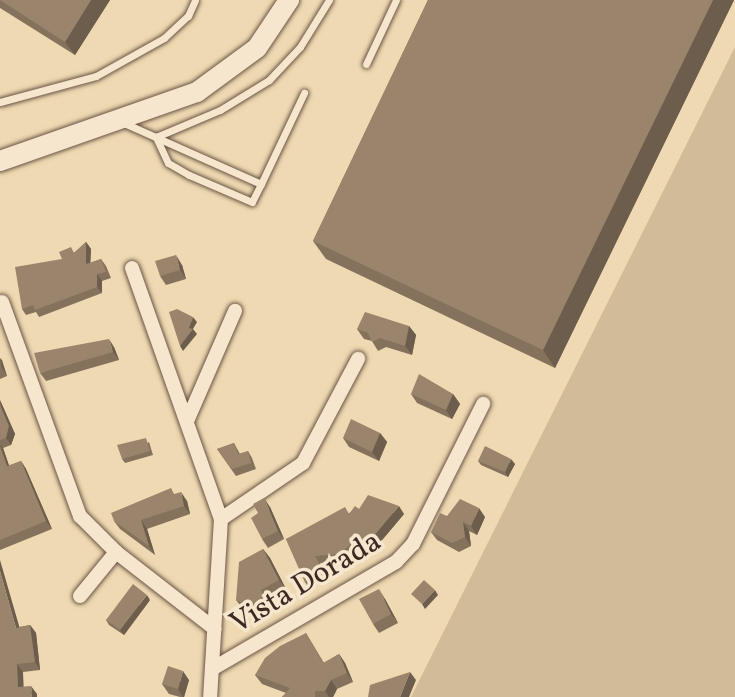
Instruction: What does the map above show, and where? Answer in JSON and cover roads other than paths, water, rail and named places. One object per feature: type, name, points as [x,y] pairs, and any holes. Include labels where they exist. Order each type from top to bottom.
[{"type":"main road","points":[[0,161],[163,106],[220,79],[257,48],[289,0]]},
{"type":"street","points":[[132,268],[221,519],[210,697]]},
{"type":"street","points":[[2,302],[73,502],[89,527],[116,552],[215,629]]},
{"type":"street","points":[[188,419],[235,311]]},
{"type":"street","points":[[221,519],[303,463],[358,359]]},
{"type":"street","name":"Vista Dorada","points":[[212,669],[396,562],[413,544],[483,404]]},
{"type":"street","points":[[80,596],[116,552]]},
{"type":"lane","points":[[0,102],[96,76],[164,38],[188,16],[195,0]]},
{"type":"lane","points":[[156,137],[220,110],[269,80],[300,47],[329,0]]},
{"type":"lane","points":[[366,64],[396,0]]},
{"type":"lane","points":[[156,137],[168,163],[252,202],[304,93]]},
{"type":"lane","points":[[116,120],[261,184]]}]
